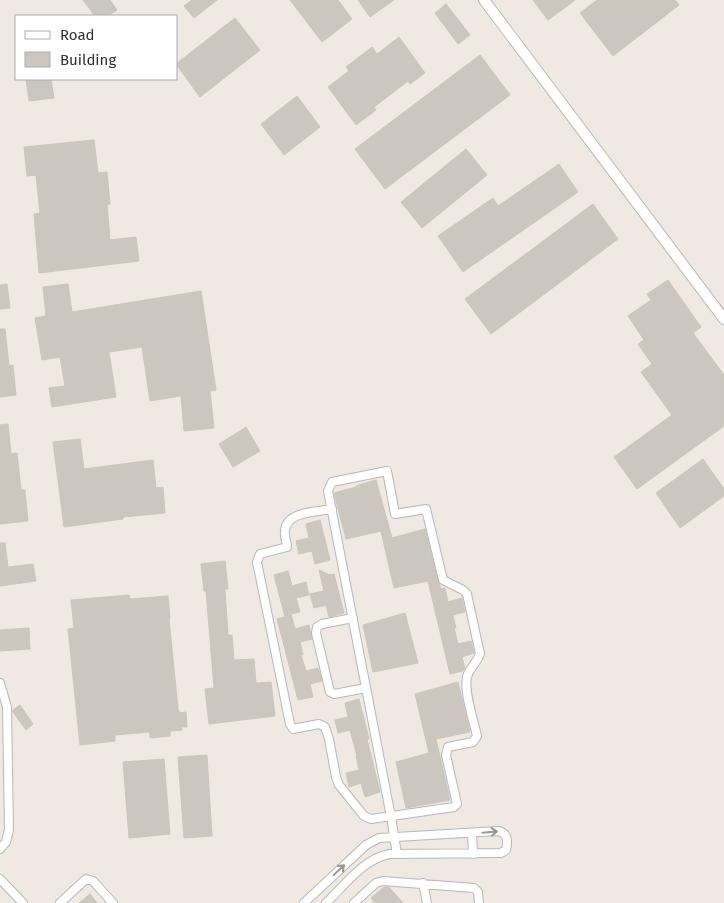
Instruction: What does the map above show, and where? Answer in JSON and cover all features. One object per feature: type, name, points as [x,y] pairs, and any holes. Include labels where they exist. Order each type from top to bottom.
[{"type":"street","points":[[484,0],[724,319]]},
{"type":"street","points":[[332,509],[296,515],[291,519],[285,531],[287,547],[260,554],[257,562],[258,572],[290,724],[293,729],[319,724],[325,727],[339,785],[364,816],[371,819],[391,817],[454,808],[457,804],[446,755],[448,747],[473,742],[477,736],[466,684],[467,675],[480,654],[467,594],[443,580],[426,510],[395,514],[387,471],[332,482],[328,490],[332,509],[366,688],[391,817],[395,837],[397,854]]},
{"type":"street","points":[[353,618],[322,624],[317,627],[316,633],[330,692],[334,694],[366,688]]},
{"type":"street","points":[[0,683],[7,707],[9,830],[6,842],[0,848]]},
{"type":"street","points":[[304,903],[366,845],[379,838],[503,832],[506,835],[508,842],[506,850],[501,853],[380,855],[371,860],[326,903]]},
{"type":"street","points":[[472,833],[474,854]]},
{"type":"street","points":[[0,879],[23,903]]},
{"type":"street","points":[[60,903],[86,879],[93,881],[113,903]]},
{"type":"street","points":[[354,903],[376,883],[383,881],[474,888],[478,892],[479,903]]},
{"type":"street","points":[[424,883],[427,903]]},
{"type":"building","points":[[83,0],[110,0],[117,10],[110,15],[94,15]]},
{"type":"building","points":[[192,0],[217,0],[194,18],[184,6]]},
{"type":"building","points":[[290,0],[338,0],[352,19],[322,42]]},
{"type":"building","points":[[358,0],[394,0],[370,17]]},
{"type":"building","points":[[533,0],[575,0],[548,20]]},
{"type":"building","points":[[597,0],[675,0],[679,5],[613,56],[580,13]]},
{"type":"building","points":[[446,4],[470,35],[458,44],[435,13]]},
{"type":"building","points":[[235,18],[260,50],[200,97],[178,67],[178,62]]},
{"type":"building","points":[[399,37],[425,73],[410,84],[408,81],[374,107],[376,110],[356,125],[328,87],[349,71],[346,67],[372,47],[377,54]]},
{"type":"building","points":[[480,55],[510,95],[385,189],[355,149]]},
{"type":"building","points":[[26,80],[51,80],[54,98],[29,101]]},
{"type":"building","points":[[297,96],[320,127],[284,155],[261,124]]},
{"type":"building","points":[[94,140],[98,173],[107,172],[110,204],[107,204],[110,240],[136,237],[139,261],[39,273],[34,214],[40,213],[36,175],[27,176],[24,147]]},
{"type":"building","points":[[466,149],[487,175],[422,228],[401,202]]},
{"type":"building","points":[[559,164],[578,192],[463,272],[438,236],[493,198],[498,206]]},
{"type":"building","points":[[593,204],[618,239],[491,334],[465,299]]},
{"type":"building","points":[[668,280],[701,327],[693,333],[724,375],[724,426],[637,489],[614,457],[672,415],[641,372],[652,364],[638,344],[644,340],[628,316],[651,300],[647,294]]},
{"type":"building","points":[[7,284],[10,308],[0,309],[0,285]]},
{"type":"building","points":[[68,284],[72,312],[201,291],[216,390],[210,391],[214,428],[184,431],[181,396],[150,401],[142,347],[109,352],[116,397],[52,407],[49,388],[65,386],[60,357],[42,360],[35,318],[46,316],[43,287]]},
{"type":"building","points":[[0,329],[5,329],[9,366],[13,365],[16,395],[0,397]]},
{"type":"building","points":[[8,424],[11,454],[17,453],[21,490],[25,490],[28,521],[0,524],[0,425]]},
{"type":"building","points":[[246,427],[260,451],[233,467],[219,444]]},
{"type":"building","points":[[80,439],[84,469],[153,460],[156,488],[163,487],[165,513],[123,517],[123,519],[64,527],[53,442]]},
{"type":"building","points":[[703,459],[724,489],[724,496],[680,528],[656,493]]},
{"type":"building","points":[[376,480],[392,538],[425,529],[441,589],[445,588],[448,602],[462,598],[465,612],[453,615],[456,628],[454,628],[458,644],[471,641],[474,653],[462,657],[465,668],[463,671],[450,674],[428,581],[394,588],[381,531],[346,539],[334,493]]},
{"type":"building","points":[[320,520],[330,560],[315,564],[312,551],[299,554],[296,541],[309,538],[306,524]]},
{"type":"building","points":[[0,543],[5,543],[8,567],[33,564],[36,581],[0,586]]},
{"type":"building","points":[[225,561],[228,589],[225,589],[228,635],[232,635],[234,660],[254,659],[256,683],[271,682],[275,716],[209,724],[205,689],[214,688],[206,591],[204,591],[201,564]]},
{"type":"building","points":[[319,570],[330,575],[334,574],[344,613],[329,617],[326,605],[314,608],[310,594],[324,591]]},
{"type":"building","points":[[288,571],[292,586],[306,582],[309,595],[296,598],[300,612],[291,614],[295,629],[309,625],[312,639],[300,642],[303,655],[301,655],[306,671],[318,668],[322,681],[310,684],[313,697],[298,700],[277,619],[285,617],[274,575]]},
{"type":"building","points":[[129,595],[130,599],[168,596],[178,709],[180,713],[186,712],[187,727],[181,727],[182,730],[170,731],[170,736],[150,738],[150,732],[115,735],[115,741],[80,745],[68,629],[74,628],[71,600]]},
{"type":"building","points":[[405,613],[418,663],[373,672],[363,625]]},
{"type":"building","points":[[29,628],[30,649],[0,651],[0,630]]},
{"type":"building","points":[[458,682],[470,732],[436,739],[450,800],[406,808],[396,762],[429,753],[415,694]]},
{"type":"building","points":[[359,699],[380,792],[365,797],[361,783],[349,787],[346,773],[359,770],[357,756],[350,730],[338,733],[335,720],[348,717],[345,703]]},
{"type":"building","points":[[20,705],[33,724],[26,730],[13,712]]},
{"type":"building","points":[[207,755],[212,836],[184,838],[178,757]]},
{"type":"building","points":[[164,759],[170,834],[129,838],[123,762]]},
{"type":"building","points":[[384,887],[389,887],[403,903],[375,903],[371,898]]},
{"type":"building","points":[[90,894],[97,903],[79,903]]}]
